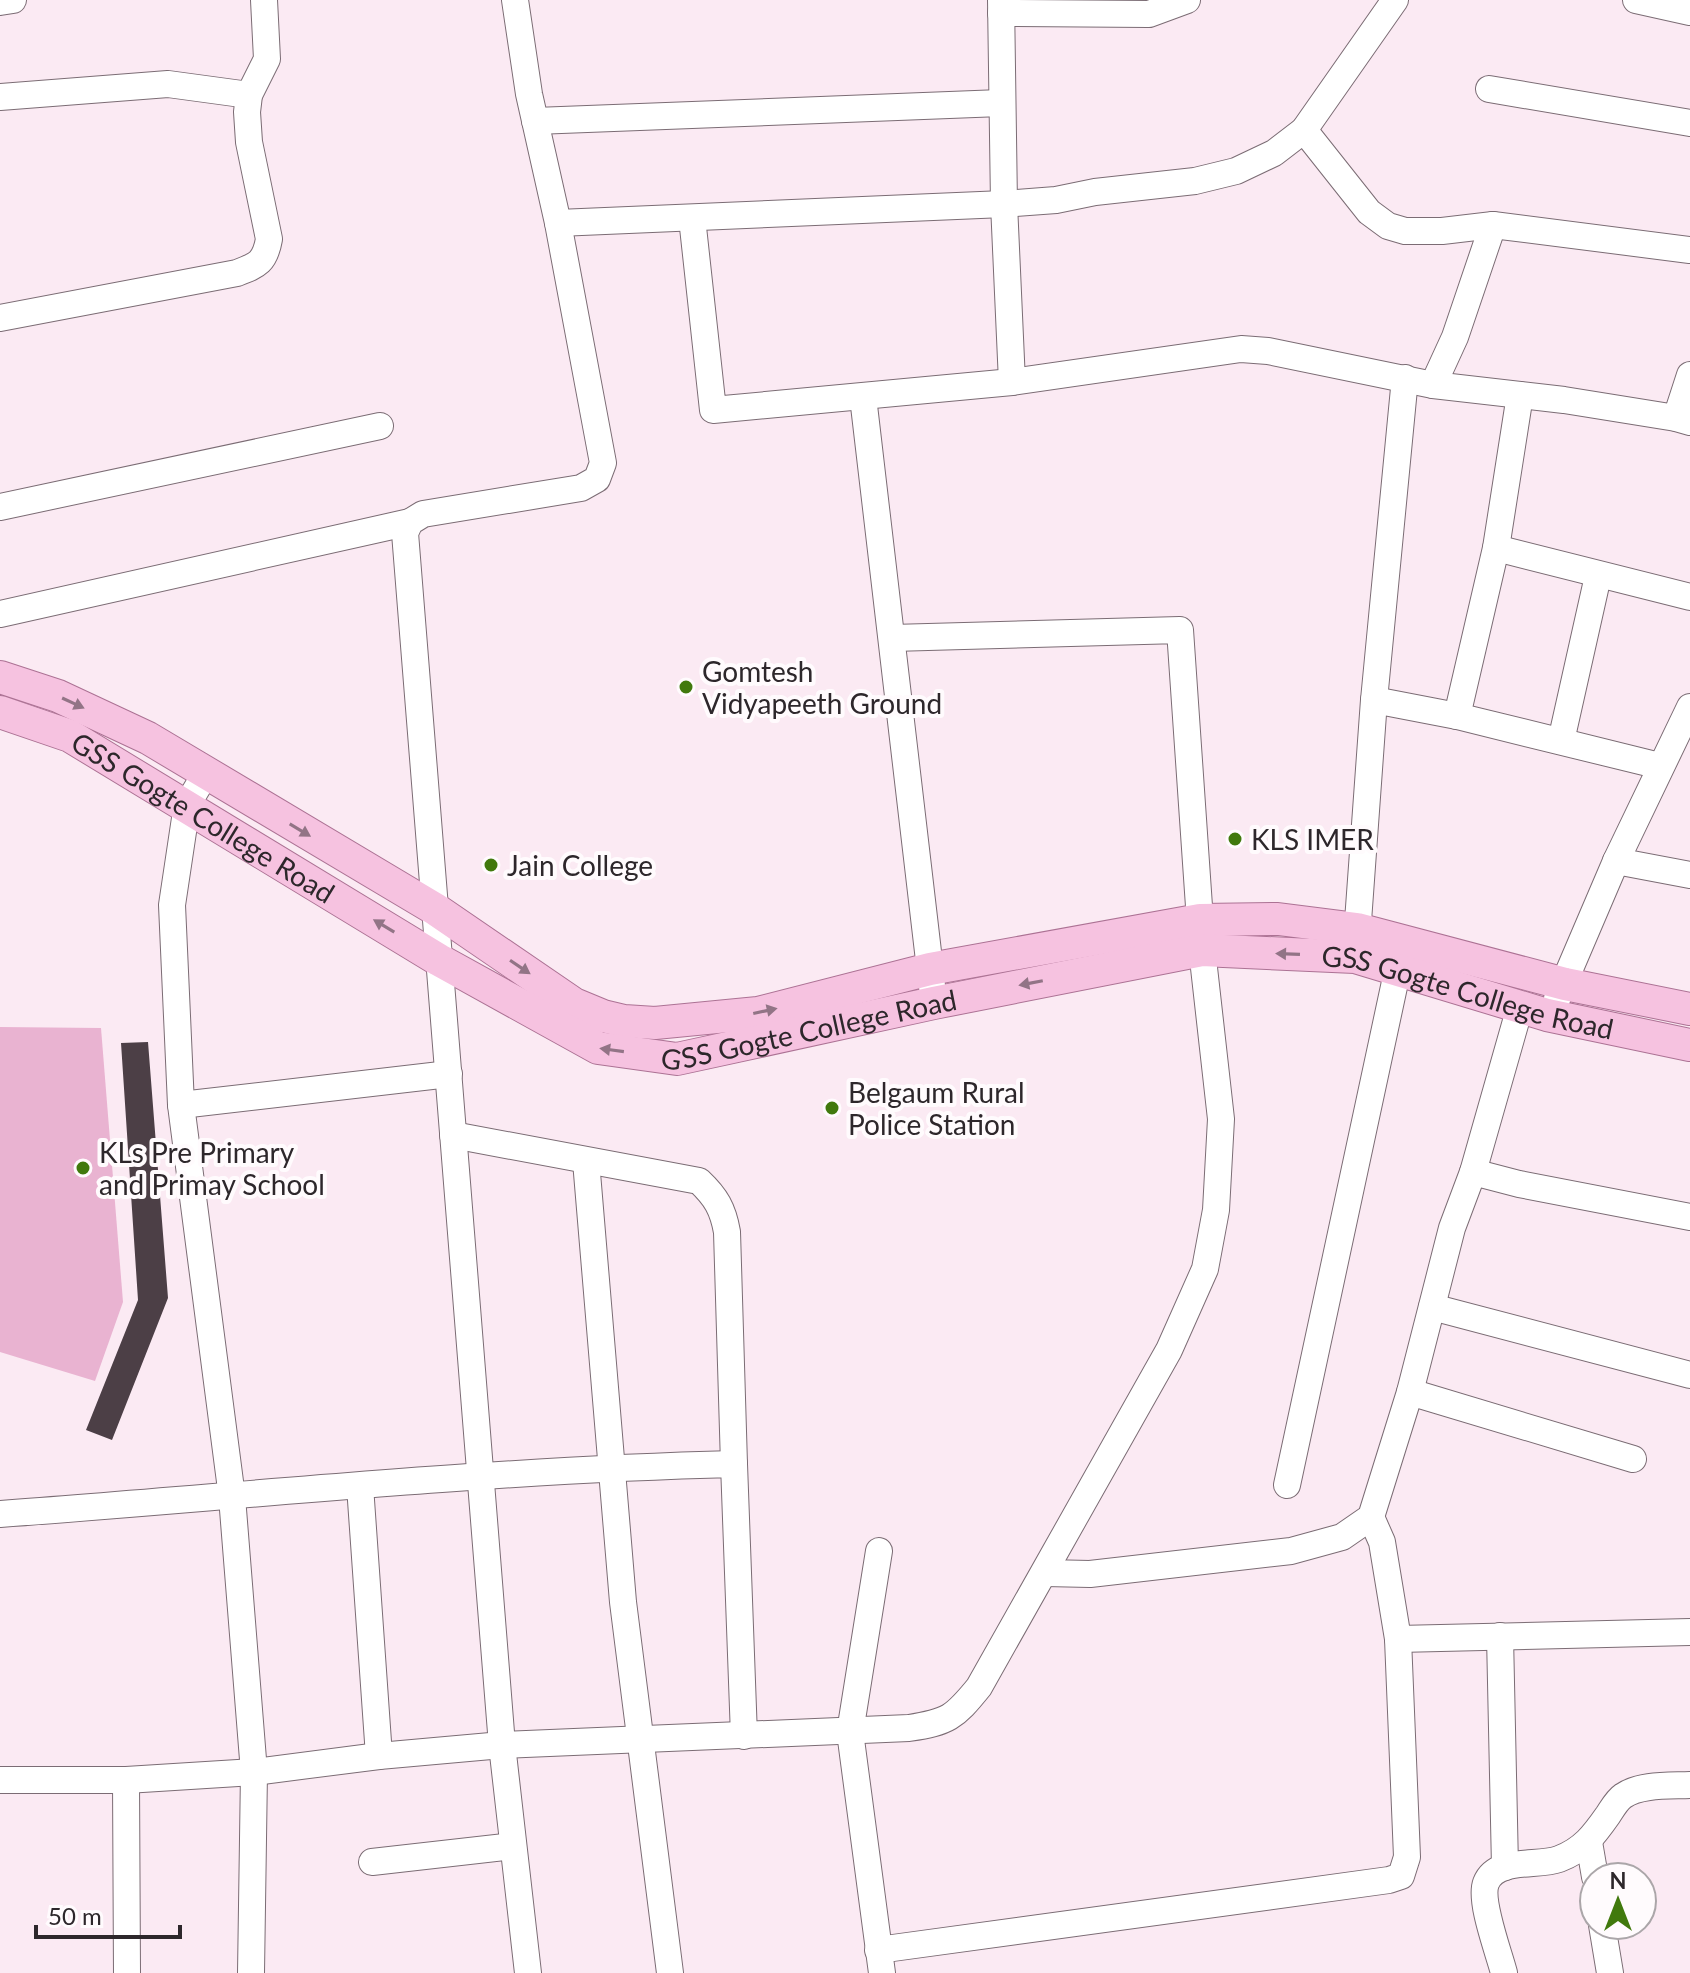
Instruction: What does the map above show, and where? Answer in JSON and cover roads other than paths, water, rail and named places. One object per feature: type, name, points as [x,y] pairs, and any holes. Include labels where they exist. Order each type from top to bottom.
[{"type":"main road","points":[[0,677],[58,696],[148,738],[435,909],[574,1004],[624,1021],[655,1023],[758,1013],[930,969],[1201,935]]},
{"type":"main road","name":"GSS Gogte College Road","points":[[0,712],[70,736],[439,960],[598,1048],[677,1059],[934,1003],[1201,935],[1356,943],[1398,968],[1534,1011],[1690,1045]]},
{"type":"main road","points":[[1356,943],[1690,1009]]},
{"type":"main road","points":[[711,1018],[716,1050]]},
{"type":"street","points":[[0,2],[13,0]]},
{"type":"street","points":[[0,318],[237,273],[257,265],[267,254],[269,239],[249,142],[247,112],[249,95],[267,59],[264,0]]},
{"type":"street","points":[[0,614],[410,522],[423,514],[581,488],[597,479],[603,463],[599,436],[518,37],[515,0]]},
{"type":"street","points":[[1012,382],[1001,103],[1001,6],[1149,14],[1187,0]]},
{"type":"street","points":[[558,223],[1004,204],[1195,181],[1236,171],[1274,153],[1304,130],[1395,0]]},
{"type":"street","points":[[1636,0],[1690,12]]},
{"type":"street","points":[[0,97],[168,84],[249,95]]},
{"type":"street","points":[[1489,89],[1690,123]]},
{"type":"street","points":[[535,121],[1001,103]]},
{"type":"street","points":[[1304,130],[1369,212],[1388,226],[1405,231],[1442,231],[1493,225],[1690,250]]},
{"type":"street","points":[[692,218],[713,410],[1012,382],[1241,349],[1268,351],[1433,385],[1683,420],[1690,375]]},
{"type":"street","points":[[1433,385],[1455,337],[1493,225]]},
{"type":"street","points":[[1356,943],[1374,700],[1405,378]]},
{"type":"street","points":[[1457,716],[1496,548],[1520,395]]},
{"type":"street","points":[[863,397],[934,1003]]},
{"type":"street","points":[[0,507],[380,426]]},
{"type":"street","points":[[410,522],[405,533],[502,1745],[528,1973]]},
{"type":"street","points":[[1496,548],[1690,597]]},
{"type":"street","points":[[1561,741],[1598,576]]},
{"type":"street","points":[[0,1780],[126,1780],[254,1772],[502,1745],[850,1732],[936,1724],[957,1714],[979,1687],[1169,1350],[1205,1269],[1216,1210],[1221,1119],[1201,935],[1180,630],[892,638]]},
{"type":"street","points":[[1374,700],[1457,716],[1660,766]]},
{"type":"street","points":[[1045,1573],[1090,1574],[1291,1551],[1342,1537],[1371,1517],[1410,1392],[1452,1228],[1534,1011],[1565,984],[1616,861],[1690,707]]},
{"type":"street","points":[[206,773],[187,805],[172,905],[181,1105],[232,1497],[254,1772],[251,1973]]},
{"type":"street","points":[[1616,861],[1690,875]]},
{"type":"street","points":[[1287,1485],[1398,968]]},
{"type":"street","points":[[181,1105],[449,1074]]},
{"type":"street","points":[[453,1135],[699,1181],[716,1197],[727,1232],[744,1736]]},
{"type":"street","points":[[586,1161],[623,1602],[670,1973]]},
{"type":"street","points":[[1473,1172],[1519,1184],[1690,1217]]},
{"type":"street","points":[[1432,1307],[1690,1375]]},
{"type":"street","points":[[1410,1392],[1633,1459]]},
{"type":"street","points":[[0,1514],[482,1474],[734,1464]]},
{"type":"street","points":[[360,1486],[379,1756]]},
{"type":"street","points":[[879,1551],[850,1732],[880,1961],[1401,1876],[1407,1857],[1398,1639],[1382,1542],[1371,1517]]},
{"type":"street","points":[[1398,1639],[1690,1632]]},
{"type":"street","points":[[1500,1636],[1505,1867]]},
{"type":"street","points":[[126,1780],[127,1973]]},
{"type":"street","points":[[1504,1973],[1484,1897],[1486,1883],[1493,1873],[1505,1867],[1555,1861],[1589,1842],[1623,1796],[1637,1790],[1690,1785]]},
{"type":"street","points":[[1589,1842],[1592,1861]]},
{"type":"street","points":[[372,1862],[513,1846]]},
{"type":"street","points":[[1605,1941],[1610,1973]]},
{"type":"place","name":"Gomtesh Vidyapeeth Ground","points":[[686,687]]},
{"type":"place","name":"KLS IMER","points":[[1235,839]]},
{"type":"place","name":"Jain College","points":[[491,865]]},
{"type":"place","name":"Belgaum Rural Police Station","points":[[832,1108]]},
{"type":"place","name":"KLs Pre Primary and Primay School","points":[[83,1168]]}]
